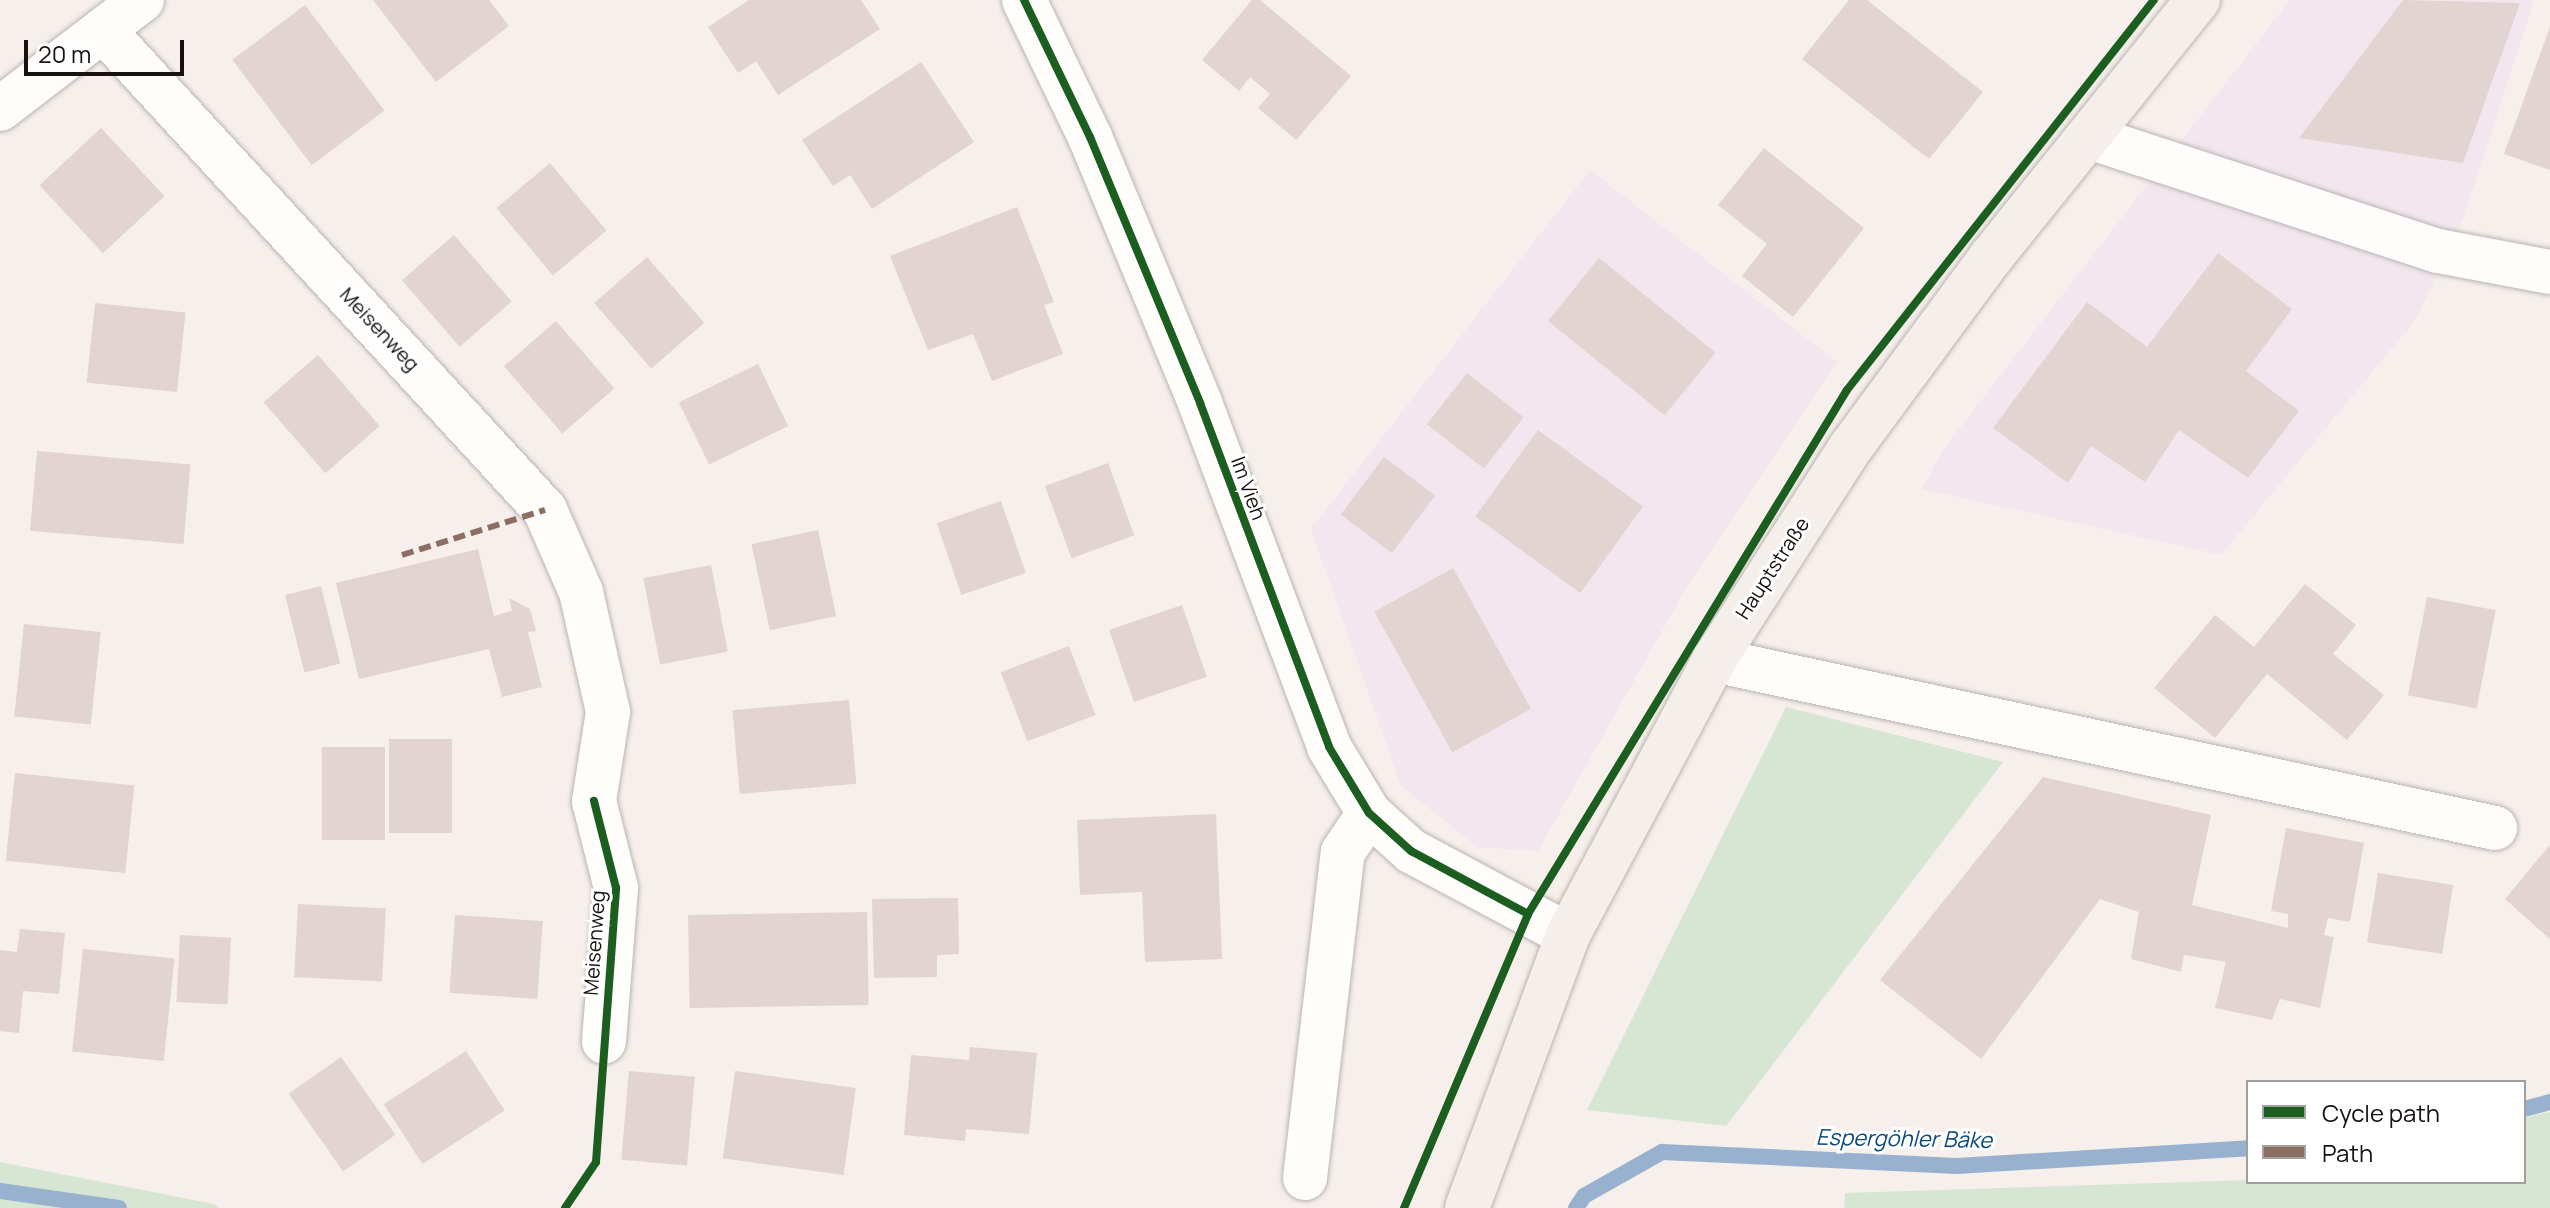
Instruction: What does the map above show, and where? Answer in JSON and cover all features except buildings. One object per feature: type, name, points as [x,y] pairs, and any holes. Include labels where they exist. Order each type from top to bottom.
[{"type":"main road","name":"Hauptstraße","points":[[1467,1208],[1568,935],[1714,660],[1851,447],[1992,256],[2198,0]]},
{"type":"street","points":[[0,109],[142,0]]},
{"type":"street","name":"Im Vieh","points":[[1024,0],[1090,137],[1200,403],[1329,747],[1369,813],[1411,851],[1568,935]]},
{"type":"street","name":"Meisenweg","points":[[103,30],[545,510],[581,592],[608,712],[594,801],[616,888],[604,1042]]},
{"type":"street","points":[[2089,137],[2438,251],[2550,272]]},
{"type":"street","points":[[1714,660],[2495,828]]},
{"type":"street","points":[[1305,1178],[1343,852],[1369,813]]},
{"type":"shaded area","points":[[2290,0],[2534,0],[2464,217],[2416,319],[2221,555],[1922,489],[1942,451]]},
{"type":"shaded area","points":[[1590,170],[1837,362],[1687,587],[1538,851],[1477,847],[1401,786],[1311,529]]},
{"type":"green space","points":[[1786,707],[2003,762],[1726,1126],[1587,1110]]},
{"type":"green space","points":[[2550,1112],[2550,1208],[1844,1208],[1845,1193],[2246,1180],[2246,1184],[2526,1184],[2526,1118]]},
{"type":"green space","points":[[0,1162],[214,1204],[219,1208],[0,1208]]},
{"type":"waterway","name":"Espergöhler Bäke","points":[[2526,1108],[2550,1102]]},
{"type":"waterway","name":"Espergöhler Bäke","points":[[1576,1208],[1584,1196],[1662,1152],[1957,1166],[2246,1148]]},
{"type":"waterway","name":"Espergöhler Bäke","points":[[0,1191],[119,1208]]},
{"type":"marked path","points":[[402,555],[545,510]]},
{"type":"cycle path","points":[[1024,0],[1090,137],[1200,403],[1329,747],[1369,813],[1411,851],[1528,914]]},
{"type":"cycle path","points":[[1404,1208],[1528,914],[1847,390],[2154,0]]},
{"type":"cycle path","points":[[565,1208],[596,1162],[616,888],[594,801]]}]
